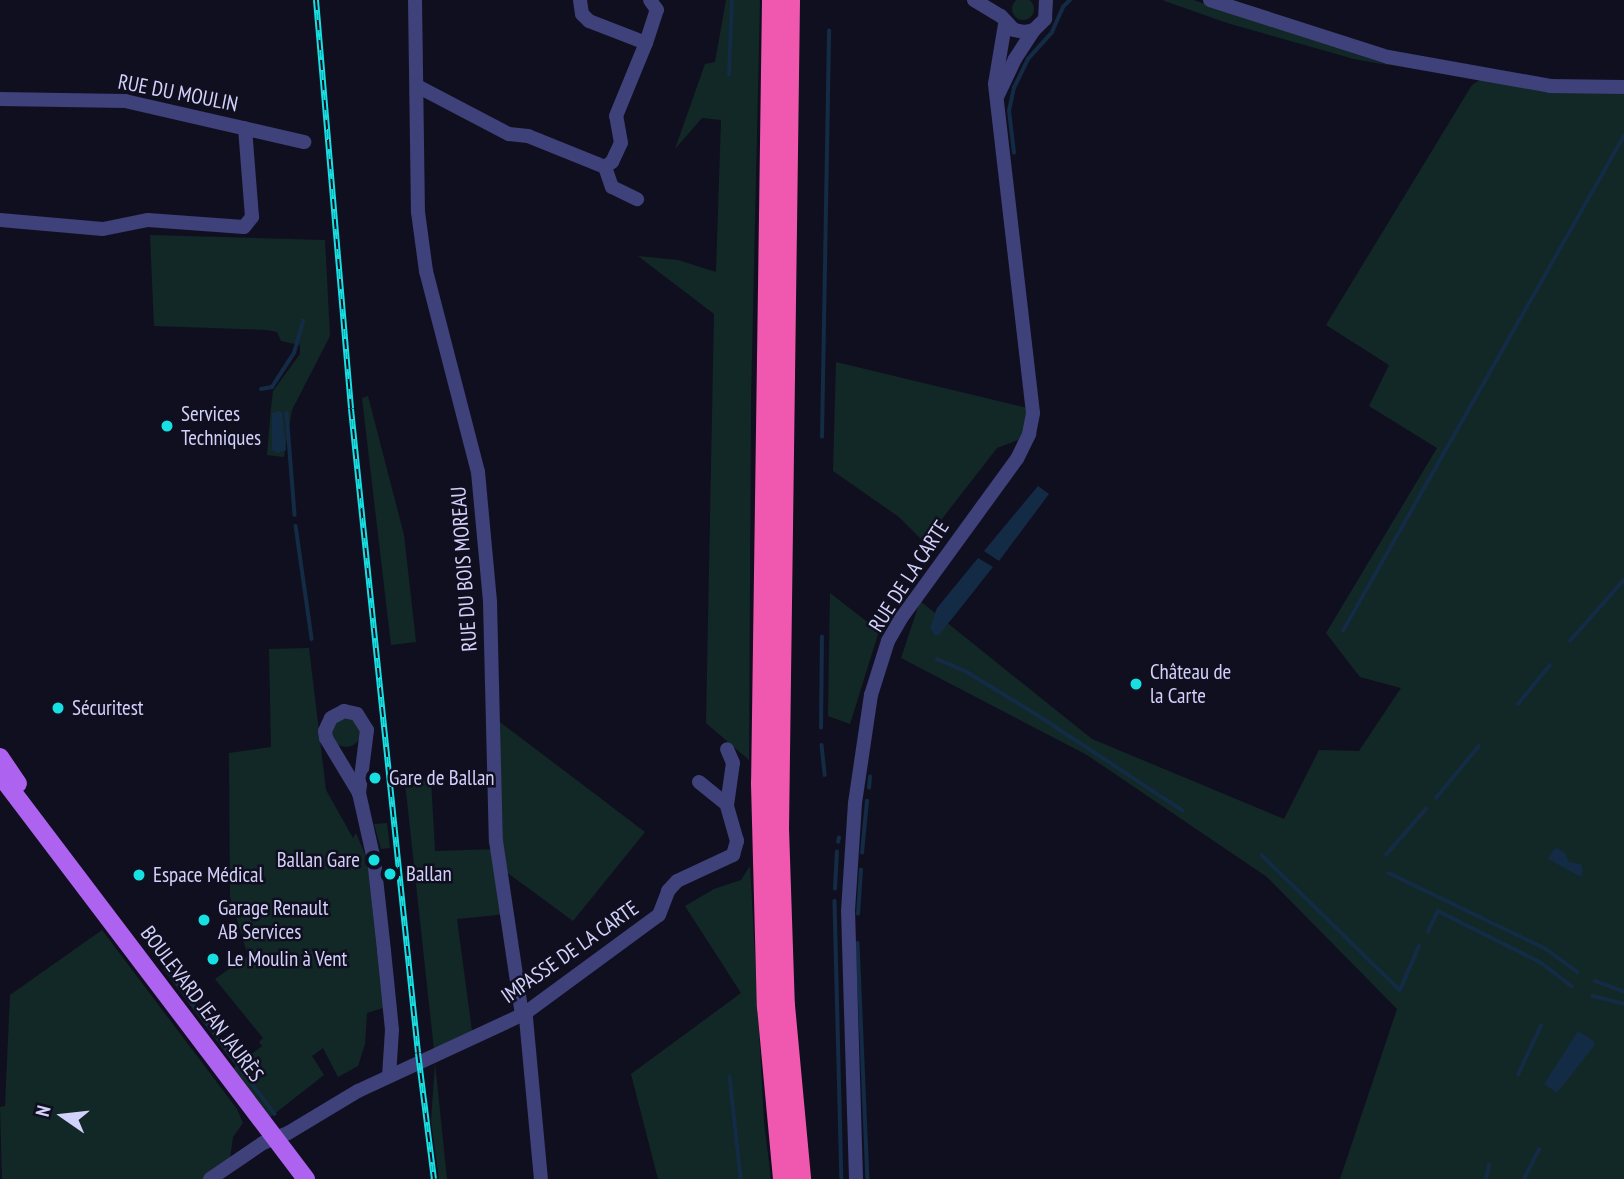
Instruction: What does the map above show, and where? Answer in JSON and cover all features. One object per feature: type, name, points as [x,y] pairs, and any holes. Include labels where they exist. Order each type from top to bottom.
[{"type":"highway","points":[[772,0],[761,783],[767,1006],[783,1179]]},
{"type":"highway","points":[[789,0],[778,828],[783,994],[800,1179]]},
{"type":"main road","name":"BOULEVARD JEAN JAURÈS","points":[[0,757],[93,894]]},
{"type":"main road","name":"BOULEVARD JEAN JAURÈS","points":[[0,775],[93,894],[306,1179]]},
{"type":"street","name":"RUE DU BOIS MOREAU","points":[[415,0],[417,205],[426,271],[478,472],[486,540],[496,841],[524,1014],[541,1179]]},
{"type":"street","points":[[580,0],[582,14],[589,21],[646,43]]},
{"type":"street","points":[[606,167],[612,162],[621,144],[616,116],[657,10],[650,0]]},
{"type":"street","points":[[974,0],[1014,30],[1034,30]]},
{"type":"street","name":"RUE DE LA CARTE","points":[[856,1179],[848,911],[860,761],[871,695],[888,641],[931,573],[1017,459],[1032,424],[1033,391],[996,98],[995,84],[1003,20],[1001,0]]},
{"type":"street","points":[[996,98],[1015,59],[1034,30],[1045,19],[1046,0]]},
{"type":"street","points":[[1210,0],[1388,57],[1550,86],[1624,87]]},
{"type":"street","points":[[417,86],[509,134],[528,136],[606,167]]},
{"type":"street","name":"RUE DU MOULIN","points":[[0,99],[125,101],[304,142]]},
{"type":"street","points":[[0,220],[103,229],[148,220],[244,227],[253,217],[246,128]]},
{"type":"street","points":[[606,167],[612,187],[637,199]]},
{"type":"street","points":[[359,793],[368,730],[362,718],[344,711],[331,718],[325,731],[329,745],[335,750],[359,793],[374,860],[393,1030],[390,1076]]},
{"type":"street","points":[[335,750],[355,752],[365,743]]},
{"type":"street","name":"IMPASSE DE LA CARTE","points":[[210,1179],[263,1143],[276,1139],[390,1076],[524,1014],[659,915],[668,891],[677,881],[733,855],[737,841],[727,806],[727,755]]},
{"type":"street","points":[[699,782],[727,806]]},
{"type":"green space","points":[[1019,-2],[1027,-2],[1034,5],[1034,13],[1027,20],[1019,20],[1012,13],[1012,5]]},
{"type":"green space","points":[[726,0],[760,0],[751,399],[749,760],[706,723],[714,314],[638,256],[678,260],[716,272],[721,120],[702,118],[675,149],[705,64],[715,62]]},
{"type":"green space","points":[[1162,0],[1193,0],[1388,65],[1354,59],[1227,23]]},
{"type":"green space","points":[[1486,76],[1624,87],[1624,1179],[1340,1179],[1397,1009],[1267,877],[1087,755],[901,658],[920,601],[1092,739],[1284,819],[1319,750],[1359,751],[1401,688],[1360,677],[1326,633],[1437,448],[1369,406],[1389,365],[1326,325],[1472,85]]},
{"type":"green space","points":[[150,235],[325,240],[330,336],[292,410],[284,457],[267,455],[273,391],[300,354],[300,345],[281,341],[277,332],[267,330],[154,326]]},
{"type":"green space","points":[[836,362],[1027,408],[1024,431],[1018,440],[997,448],[924,542],[899,517],[833,471]]},
{"type":"green space","points":[[368,396],[404,535],[416,642],[391,645],[362,398]]},
{"type":"green space","points":[[830,593],[879,631],[850,724],[828,716]]},
{"type":"green space","points":[[309,648],[326,790],[353,838],[356,833],[367,859],[383,1008],[367,1013],[365,1044],[358,1066],[338,1077],[323,1048],[312,1056],[324,1075],[264,1122],[226,1074],[262,1046],[259,1042],[263,1038],[215,979],[248,956],[230,897],[229,753],[271,747],[269,649]]},
{"type":"green space","points":[[492,716],[645,832],[573,921],[501,868],[507,914],[457,919],[472,1031],[434,1050],[405,782],[431,780],[435,851],[497,849]]},
{"type":"green space","points":[[346,717],[356,722],[361,732],[356,742],[346,747],[336,742],[331,732],[336,722]]},
{"type":"green space","points":[[387,823],[390,848],[381,849],[374,824]]},
{"type":"green space","points":[[750,866],[764,1122],[771,1179],[658,1179],[631,1074],[741,993],[685,906],[714,889],[741,880]]},
{"type":"green space","points":[[102,930],[237,1109],[243,1123],[233,1137],[230,1159],[204,1179],[2,1179],[0,1107],[5,1106],[10,995]]},
{"type":"green space","points":[[435,1063],[447,1179],[439,1179],[431,1121]]},
{"type":"water","points":[[282,412],[286,450],[277,453],[272,450],[272,413]]},
{"type":"water","points":[[1038,486],[1049,494],[999,561],[984,551]]},
{"type":"water","points":[[978,558],[993,567],[939,635],[935,636],[930,627],[937,608]]},
{"type":"water","points":[[1557,848],[1565,853],[1569,862],[1581,864],[1581,877],[1548,859]]},
{"type":"water","points":[[1578,1031],[1594,1041],[1594,1046],[1557,1093],[1544,1084]]},
{"type":"waterway","points":[[729,75],[732,0]]},
{"type":"waterway","points":[[1014,153],[1009,111],[1014,88],[1028,59],[1052,32],[1063,7],[1070,0]]},
{"type":"waterway","points":[[822,437],[829,31]]},
{"type":"waterway","points":[[1343,631],[1624,136]]},
{"type":"waterway","points":[[261,389],[272,387],[294,353],[303,321]]},
{"type":"waterway","points":[[287,413],[295,515]]},
{"type":"waterway","points":[[296,526],[312,639]]},
{"type":"waterway","points":[[1570,641],[1624,580]]},
{"type":"waterway","points":[[821,728],[822,637]]},
{"type":"waterway","points":[[937,659],[967,672],[1036,714],[1182,810]]},
{"type":"waterway","points":[[1518,704],[1550,665]]},
{"type":"waterway","points":[[822,745],[825,775]]},
{"type":"waterway","points":[[1436,798],[1479,746]]},
{"type":"waterway","points":[[869,788],[870,777]]},
{"type":"waterway","points":[[862,853],[867,801]]},
{"type":"waterway","points":[[1386,855],[1426,809]]},
{"type":"waterway","points":[[838,842],[839,838]]},
{"type":"waterway","points":[[835,889],[837,852]]},
{"type":"waterway","points":[[1262,855],[1400,990],[1419,946]]},
{"type":"waterway","points":[[858,914],[861,870]]},
{"type":"waterway","points":[[1389,873],[1546,949],[1578,972]]},
{"type":"waterway","points":[[835,901],[842,1179]]},
{"type":"waterway","points":[[1428,932],[1438,911],[1540,962],[1572,986]]},
{"type":"waterway","points":[[858,943],[868,1179]]},
{"type":"waterway","points":[[166,969],[275,1114]]},
{"type":"waterway","points":[[1595,981],[1623,991]]},
{"type":"waterway","points":[[1593,996],[1624,1004]]},
{"type":"waterway","points":[[1518,1075],[1541,1026]]},
{"type":"waterway","points":[[730,1077],[741,1179]]},
{"type":"waterway","points":[[1524,1179],[1539,1150]]},
{"type":"waterway","points":[[1486,1179],[1489,1165]]},
{"type":"railway","points":[[316,0],[351,409],[418,1053],[434,1179]]},
{"type":"place","name":"Services Techniques","points":[[167,426]]},
{"type":"place","name":"Château de la Carte","points":[[1136,684]]},
{"type":"place","name":"Sécuritest","points":[[58,708]]},
{"type":"place","name":"Gare de Ballan","points":[[375,778]]},
{"type":"place","name":"Ballan Gare","points":[[374,860]]},
{"type":"place","name":"Ballan","points":[[390,874]]},
{"type":"place","name":"Espace Médical","points":[[139,875]]},
{"type":"place","name":"Garage Renault AB Services","points":[[204,920]]},
{"type":"place","name":"Le Moulin à Vent","points":[[213,959]]}]
